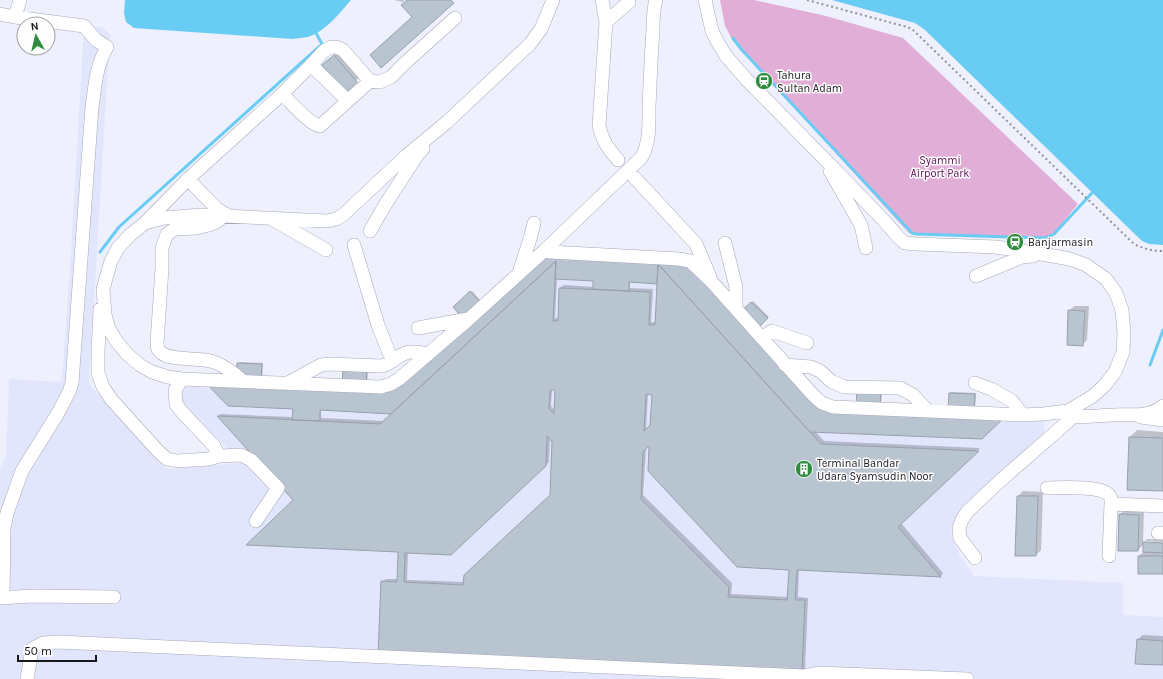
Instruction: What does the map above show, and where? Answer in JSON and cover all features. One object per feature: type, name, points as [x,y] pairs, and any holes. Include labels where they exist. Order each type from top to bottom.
[{"type":"street","points":[[15,17],[20,0]]},
{"type":"street","points":[[145,222],[172,217],[202,215],[327,221],[343,216],[406,156],[447,122],[530,44],[541,29],[553,0]]},
{"type":"street","points":[[602,0],[606,22],[599,125],[604,142],[618,160]]},
{"type":"street","points":[[102,289],[105,315],[109,329],[116,342],[140,365],[152,372],[168,377],[182,379],[381,387],[391,384],[399,379],[470,318],[519,274],[641,158],[647,145],[654,6],[656,0]]},
{"type":"street","points":[[705,0],[712,31],[726,56],[746,79],[905,243],[996,247],[1070,259],[1086,265],[1106,279],[1116,293],[1122,310],[1124,333],[1123,352],[1115,372],[1105,385],[1071,413],[1056,432],[967,512],[959,528],[960,538],[975,558]]},
{"type":"street","points":[[606,22],[629,2]]},
{"type":"street","points":[[0,14],[84,26],[96,40],[107,48],[98,66],[92,107],[72,383],[58,413],[22,471],[7,513],[4,528],[1,598],[39,596],[114,597]]},
{"type":"street","points":[[256,520],[278,488],[251,460],[241,455],[177,461],[167,459],[111,399],[103,387],[98,373],[99,317],[102,289],[111,261],[118,248],[130,235],[145,222],[188,178],[282,94],[324,51],[336,47],[343,50],[370,81],[380,82],[391,77],[455,18]]},
{"type":"street","points":[[311,65],[348,101]]},
{"type":"street","points":[[282,94],[310,121],[315,125],[320,126],[370,81]]},
{"type":"street","points":[[370,231],[384,205],[418,154],[447,122]]},
{"type":"street","points":[[824,159],[861,225],[866,248]]},
{"type":"street","points":[[634,177],[696,244],[711,281]]},
{"type":"street","points":[[188,178],[217,209],[227,217]]},
{"type":"street","points":[[227,217],[209,225],[196,228],[175,229],[167,234],[162,248],[157,343],[158,349],[163,355],[172,358],[206,359],[225,367],[243,381]]},
{"type":"street","points":[[269,218],[326,250]]},
{"type":"street","points":[[519,274],[534,223]]},
{"type":"street","points":[[725,243],[736,288],[736,309]]},
{"type":"street","points":[[354,245],[378,325],[389,353]]},
{"type":"street","points":[[544,251],[690,261],[711,281],[813,395],[822,403],[833,407],[1023,415],[1071,413],[1095,417],[1135,415],[1153,412],[1163,406]]},
{"type":"street","points":[[976,276],[1022,257],[1047,255]]},
{"type":"street","points":[[418,328],[470,318]]},
{"type":"street","points":[[762,338],[772,331],[807,343]]},
{"type":"street","points":[[288,383],[321,365],[381,366],[388,365],[401,354],[414,351],[428,354]]},
{"type":"street","points":[[785,365],[811,367],[820,371],[831,381],[844,386],[900,388],[913,394],[927,410]]},
{"type":"street","points":[[182,379],[175,390],[176,404],[214,446],[219,456]]},
{"type":"street","points":[[975,382],[1012,401],[1023,415]]},
{"type":"street","points":[[1093,396],[1095,406],[1098,410],[1112,415]]},
{"type":"street","points":[[1039,448],[1047,433],[1048,423],[1046,416],[1043,414]]},
{"type":"street","points":[[1135,415],[1144,418],[1163,420]]},
{"type":"street","points":[[1047,488],[1078,488],[1098,490],[1110,495],[1112,504],[1109,556]]},
{"type":"street","points":[[1112,504],[1163,506]]},
{"type":"street","points":[[27,679],[32,649],[43,643],[58,642],[796,676],[820,674],[967,679]]},
{"type":"path","points":[[807,0],[912,29],[1134,244],[1146,249],[1163,251]]},
{"type":"shaded area","points":[[84,26],[102,27],[110,34],[89,384],[166,468],[171,469],[239,463],[241,461],[192,415],[179,399],[184,381],[389,389],[536,253],[689,260],[822,406],[1039,418],[1044,422],[1045,431],[1040,439],[956,516],[951,534],[960,556],[974,576],[1123,583],[1123,615],[1163,617],[1163,679],[0,679],[0,471],[6,455],[9,379],[62,382]]},
{"type":"green space","name":"Syammi Airport Park","points":[[720,0],[754,0],[826,16],[903,38],[1078,204],[1049,239],[909,233],[733,41],[725,26]]},
{"type":"water","points":[[125,0],[351,0],[332,22],[321,31],[308,37],[292,39],[134,28],[126,22],[124,13]]},
{"type":"water","points":[[832,0],[1163,0],[1163,245],[1149,244],[1142,241],[925,30],[915,23]]},
{"type":"building","points":[[407,0],[451,0],[454,3],[381,68],[370,55],[412,17],[401,5]]},
{"type":"building","points":[[334,55],[357,82],[346,92],[322,65]]},
{"type":"building","points":[[536,253],[689,260],[738,314],[751,302],[768,318],[754,332],[822,406],[856,407],[857,389],[881,390],[880,408],[948,411],[949,393],[975,394],[974,412],[1008,414],[982,439],[810,432],[658,264],[657,284],[629,282],[629,291],[593,289],[593,281],[555,279],[556,261],[391,414],[320,410],[320,421],[292,420],[293,409],[228,406],[204,381],[236,382],[237,363],[262,364],[261,383],[342,387],[343,367],[367,368],[366,388],[389,389],[464,320],[453,307],[470,291],[482,304]]},
{"type":"building","name":"Terminal Bandar Udara Syamsudin Noor","points":[[556,261],[553,321],[558,321],[559,288],[650,292],[649,325],[655,325],[658,264],[821,444],[979,451],[898,527],[941,577],[797,570],[795,600],[805,600],[802,674],[378,655],[381,581],[397,582],[398,552],[246,545],[293,500],[217,416],[380,424]],"holes":[[[550,390],[555,390],[554,414],[549,409]],[[646,394],[652,395],[650,425],[644,431]],[[547,436],[552,442],[550,495],[464,575],[463,585],[404,582],[405,553],[451,555],[546,466]],[[649,446],[648,471],[737,567],[789,570],[787,600],[728,597],[729,587],[641,499],[643,452]]]},
{"type":"building","points":[[1068,310],[1085,311],[1083,346],[1067,345]]},
{"type":"building","points":[[1129,437],[1163,438],[1163,491],[1127,490]]},
{"type":"building","points":[[1017,496],[1038,496],[1036,556],[1015,556]]},
{"type":"building","points":[[1119,514],[1139,515],[1138,551],[1118,551]]},
{"type":"building","points":[[1143,542],[1163,543],[1163,553],[1143,552]]},
{"type":"building","points":[[1138,556],[1163,556],[1163,574],[1138,574]]},
{"type":"building","points":[[1137,639],[1163,641],[1163,665],[1135,664]]},
{"type":"waterway","points":[[100,252],[119,227],[322,44],[316,33]]},
{"type":"waterway","points":[[733,38],[741,49],[912,233],[1045,238],[1054,234],[1092,193]]},
{"type":"waterway","points":[[1150,365],[1163,330]]},
{"type":"place","name":"Tahura Sultan Adam","points":[[764,81]]},
{"type":"place","name":"Banjarmasin","points":[[1015,242]]},
{"type":"place","name":"Terminal Bandar Udara Syamsudin Noor","points":[[804,469]]}]
